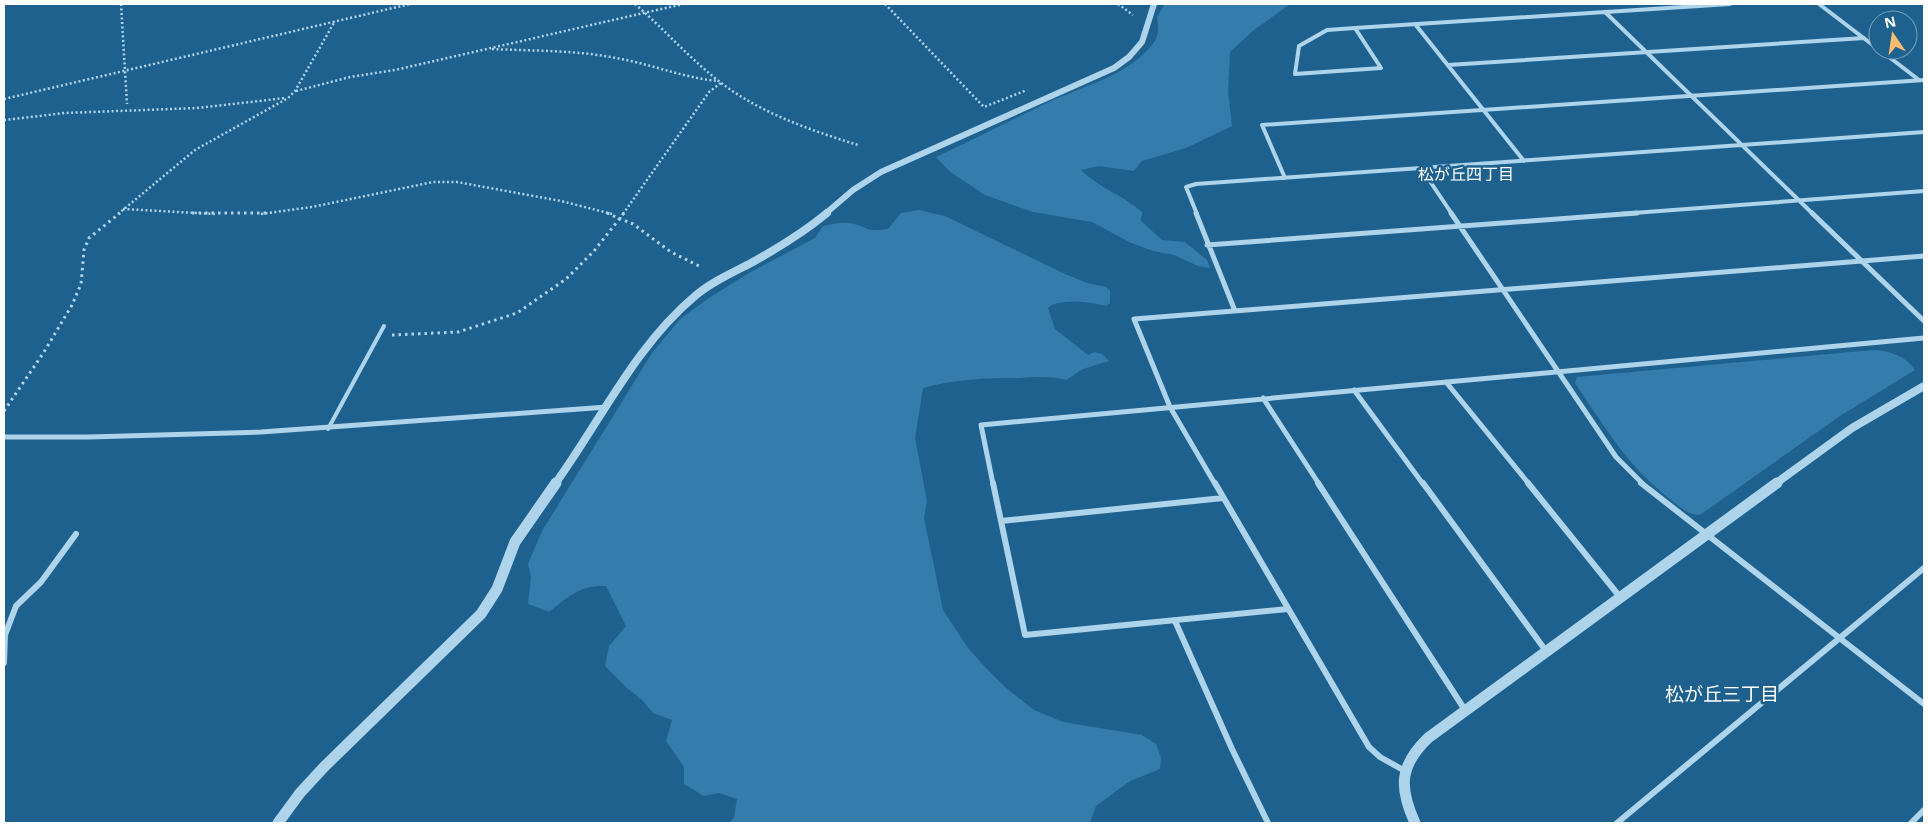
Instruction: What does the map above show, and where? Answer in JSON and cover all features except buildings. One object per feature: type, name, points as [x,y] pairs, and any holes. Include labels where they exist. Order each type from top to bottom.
[{"type":"street","points":[[278,823],[300,792],[324,767],[481,614],[497,589],[520,533],[574,458],[650,342],[672,317],[696,295],[790,241],[810,227],[853,190],[881,172],[1114,68],[1128,58],[1142,41],[1154,4]]},
{"type":"street","points":[[1355,28],[1381,68],[1294,74],[1299,46],[1326,30],[1355,28],[1416,24],[1730,4]]},
{"type":"street","points":[[1819,4],[1868,41]]},
{"type":"street","points":[[1605,12],[1924,321]]},
{"type":"street","points":[[1416,24],[1524,161]]},
{"type":"street","points":[[1448,65],[1864,38]]},
{"type":"street","points":[[1894,60],[1922,80]]},
{"type":"street","points":[[1284,178],[1262,125],[1922,80]]},
{"type":"street","points":[[1235,311],[1207,245],[1186,187],[1196,184],[1924,132]]},
{"type":"street","points":[[1421,168],[1623,465],[1652,493],[1706,536],[1924,704]]},
{"type":"street","points":[[1207,245],[1924,191]]},
{"type":"street","points":[[1405,771],[1380,757],[1368,747],[1170,407],[1134,319],[1924,256]]},
{"type":"street","points":[[1288,609],[1025,634],[981,424],[1924,338]]},
{"type":"street","points":[[1446,382],[1621,598]]},
{"type":"street","points":[[1415,823],[1403,787],[1405,771],[1413,752],[1419,745],[1852,428],[1924,386]]},
{"type":"street","points":[[1354,390],[1546,652]]},
{"type":"street","points":[[1263,398],[1466,710]]},
{"type":"street","points":[[4,437],[117,436],[328,428],[607,407]]},
{"type":"street","points":[[1001,522],[1223,498]]},
{"type":"street","points":[[4,663],[5,635],[16,606],[42,582],[76,534]]},
{"type":"street","points":[[1617,823],[1924,568]]},
{"type":"street","points":[[1175,621],[1232,749],[1268,823]]},
{"type":"street","points":[[1911,823],[1924,810]]},
{"type":"lane","points":[[328,428],[384,326]]},
{"type":"path","points":[[121,4],[127,104]]},
{"type":"path","points":[[392,4],[393,8]]},
{"type":"path","points":[[4,99],[410,4]]},
{"type":"path","points":[[635,4],[720,82],[741,96],[800,125],[858,145]]},
{"type":"path","points":[[296,91],[350,76],[395,70],[683,4]]},
{"type":"path","points":[[885,4],[984,107],[1029,90]]},
{"type":"path","points":[[1118,4],[1133,16]]},
{"type":"path","points":[[4,412],[38,361],[78,293],[83,278],[86,242],[195,150],[288,98],[296,91],[335,21]]},
{"type":"path","points":[[487,49],[600,55],[623,59],[697,79],[720,82]]},
{"type":"path","points":[[379,335],[458,332],[524,310],[583,263],[620,217],[709,92],[720,82]]},
{"type":"path","points":[[4,120],[44,113],[176,109],[288,98]]},
{"type":"path","points":[[123,209],[218,214],[260,214],[312,208],[415,185],[443,182],[561,201],[597,209],[633,224],[671,252],[699,266]]},
{"type":"shaded area","points":[[1165,4],[1290,4],[1254,30],[1230,52],[1228,92],[1232,126],[1186,148],[1142,161],[1134,171],[1099,166],[1081,170],[1095,182],[1142,212],[1141,221],[1162,240],[1185,242],[1207,260],[1210,268],[1198,266],[1174,255],[1153,251],[1129,242],[1092,222],[1033,212],[985,195],[949,171],[936,157],[1049,102],[1104,79],[1130,65],[1142,56],[1156,39],[1158,32],[1157,17]]},
{"type":"shaded area","points":[[919,210],[945,216],[1065,274],[1087,283],[1106,287],[1110,291],[1110,303],[1106,306],[1084,302],[1067,302],[1052,305],[1048,308],[1055,329],[1088,355],[1094,352],[1102,354],[1109,361],[1083,369],[1066,380],[1043,377],[983,379],[959,381],[923,388],[915,438],[927,501],[924,518],[943,610],[968,648],[1005,687],[1034,710],[1063,722],[1142,735],[1156,744],[1161,758],[1160,769],[1130,781],[1096,806],[1090,823],[730,823],[734,817],[737,799],[719,793],[704,796],[684,784],[684,767],[666,741],[672,720],[653,713],[643,701],[605,666],[609,646],[626,626],[606,586],[589,587],[575,593],[549,612],[528,604],[531,577],[528,564],[542,531],[652,353],[680,319],[749,273],[815,238],[823,226],[846,223],[872,230],[888,229],[901,213]]},
{"type":"shaded area","points":[[1873,350],[1897,355],[1907,361],[1915,370],[1840,416],[1700,515],[1692,514],[1681,508],[1641,473],[1607,430],[1575,383],[1577,377]]},
{"type":"district","name":"松が丘四丁目","points":[[1466,174]]},
{"type":"district","name":"松が丘三丁目","points":[[1722,694]]}]
